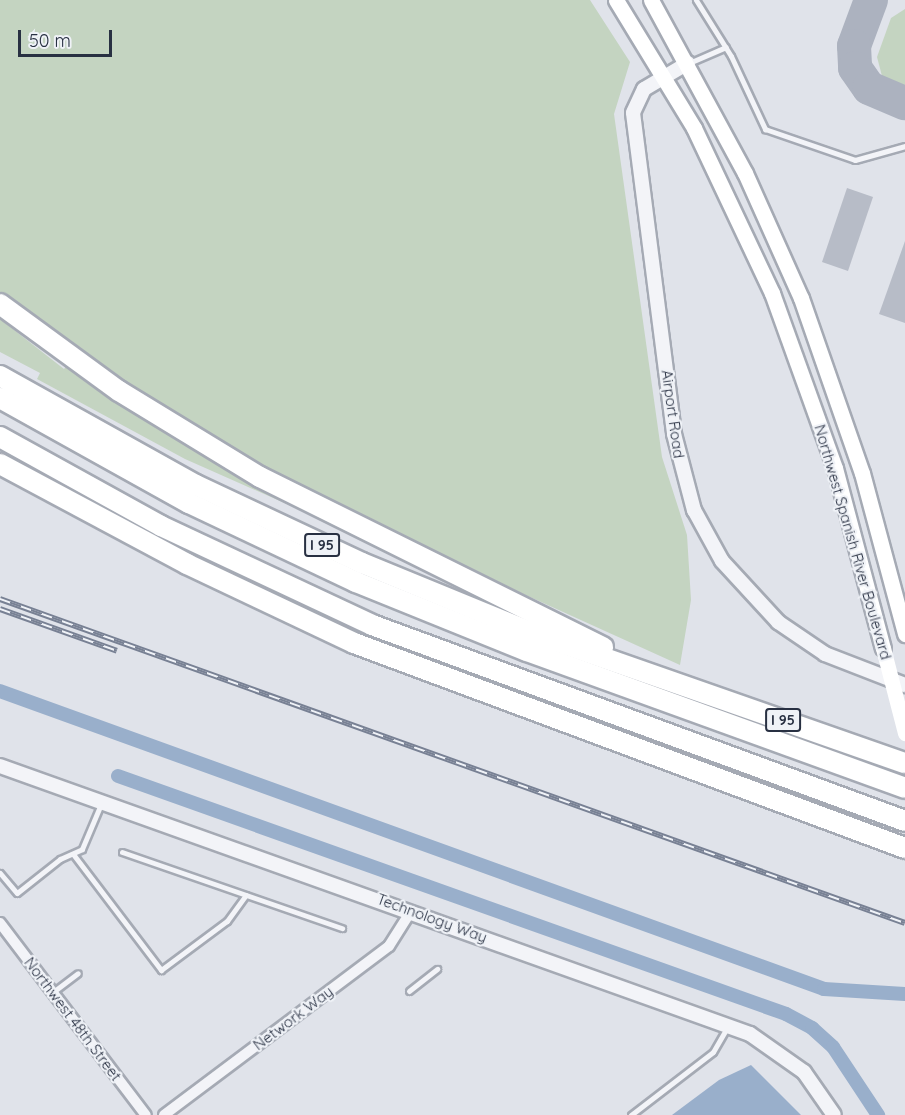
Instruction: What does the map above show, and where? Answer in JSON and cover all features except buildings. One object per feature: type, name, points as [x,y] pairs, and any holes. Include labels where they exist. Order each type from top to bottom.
[{"type":"highway","points":[[0,304],[119,392],[260,477],[661,677]]},
{"type":"highway","name":"I 95","points":[[0,376],[188,480],[319,544],[479,612],[905,764]]},
{"type":"highway","points":[[0,398],[189,502],[367,587],[537,655],[905,788]]},
{"type":"highway","points":[[0,437],[161,526],[372,625],[905,821]]},
{"type":"highway","points":[[0,464],[217,579],[386,656],[905,848]]},
{"type":"main road","name":"Northwest Spanish River Boulevard","points":[[616,0],[664,76],[738,214],[790,338],[835,468],[905,733]]},
{"type":"main road","name":"Northwest Spanish River Boulevard","points":[[651,0],[688,63],[750,183],[817,342],[862,473],[905,634]]},
{"type":"street","name":"Airport Road","points":[[688,63],[640,93],[634,119],[674,434],[694,510],[722,561],[778,622],[825,654],[905,685]]},
{"type":"street","name":"Technology Way","points":[[0,766],[728,1026],[794,1062],[834,1115]]},
{"type":"street","name":"Network Way","points":[[164,1115],[389,946],[411,911]]},
{"type":"street","name":"Northwest 48th Street","points":[[0,923],[146,1115]]},
{"type":"lane","points":[[696,0],[726,47],[765,129],[855,160],[905,146]]},
{"type":"lane","points":[[688,63],[726,47]]},
{"type":"lane","points":[[0,873],[17,893],[73,854],[89,839],[102,801]]},
{"type":"lane","points":[[122,852],[342,928]]},
{"type":"lane","points":[[73,854],[161,970],[227,921],[246,895]]},
{"type":"lane","points":[[409,991],[437,969]]},
{"type":"lane","points":[[53,992],[78,973]]},
{"type":"lane","points":[[631,1115],[713,1052],[728,1026]]},
{"type":"green space","points":[[0,0],[590,0],[630,62],[614,114],[662,457],[687,535],[691,600],[680,665],[309,497],[126,386],[6,299],[0,293]]},
{"type":"green space","points":[[905,9],[905,89],[882,76],[877,57],[891,18]]},
{"type":"green space","points":[[0,319],[64,369],[69,363],[298,509],[185,459],[37,379],[40,373],[0,352]]},
{"type":"water","points":[[751,1065],[801,1115],[672,1115],[719,1080]]},
{"type":"waterway","points":[[0,691],[824,989],[905,994]]},
{"type":"waterway","points":[[118,776],[786,1014],[812,1028],[833,1047],[878,1115]]},
{"type":"taxiway","points":[[871,0],[854,46],[855,68],[869,88],[905,103]]},
{"type":"railway","points":[[0,599],[905,923]]},
{"type":"railway","points":[[0,609],[117,651]]}]
